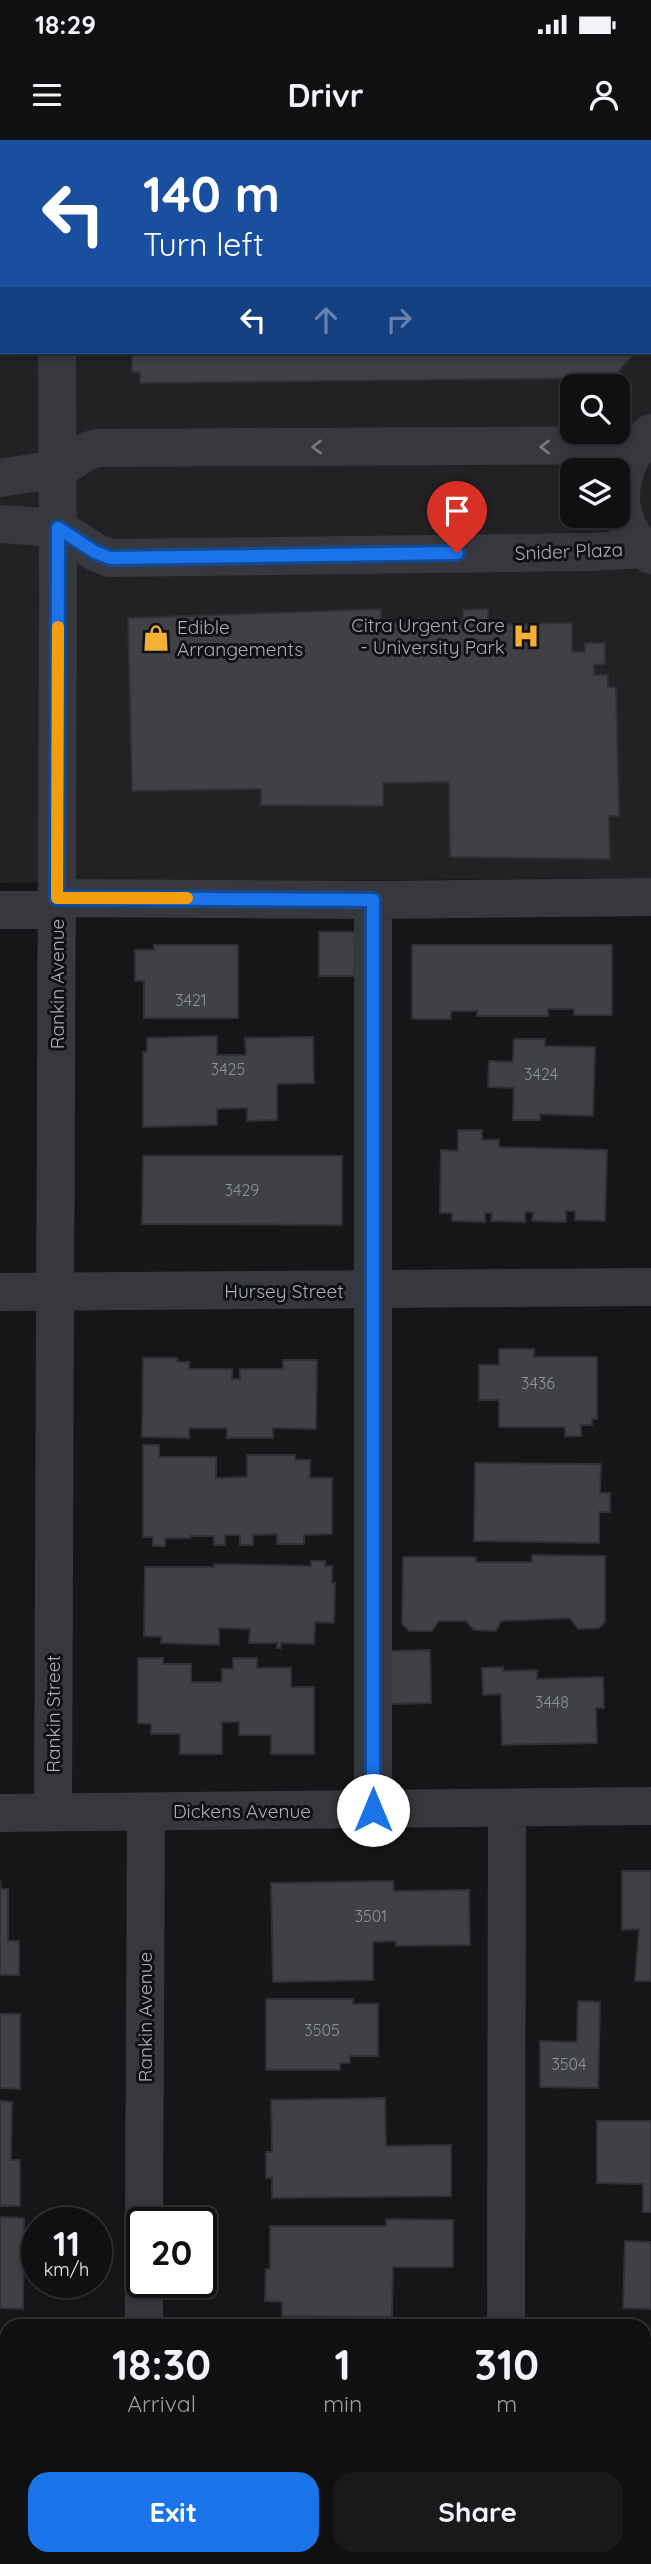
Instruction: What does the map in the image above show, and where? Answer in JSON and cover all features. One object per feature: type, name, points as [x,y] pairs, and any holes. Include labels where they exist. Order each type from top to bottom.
[{"type":"street","name":"Rankin Avenue","points":[[54,1616],[57,354]]},
{"type":"street","points":[[0,478],[58,469],[90,450],[123,447],[644,439]]},
{"type":"street","points":[[644,439],[624,469],[620,498],[627,525],[647,552]]},
{"type":"street","name":"Snider Plaza","points":[[0,524],[58,528],[95,552],[110,558],[647,552]]},
{"type":"street","points":[[0,910],[57,904],[651,897]]},
{"type":"street","points":[[373,900],[373,1810]]},
{"type":"street","name":"Hursey Street","points":[[0,1292],[651,1287]]},
{"type":"street","name":"Rankin Street","points":[[53,1812],[54,1616]]},
{"type":"street","name":"Dickens Avenue","points":[[0,1813],[651,1806]]},
{"type":"street","points":[[506,2319],[507,1808]]},
{"type":"street","name":"Rankin Avenue","points":[[144,2207],[146,1812]]},
{"type":"street","points":[[144,2298],[144,2319]]},
{"type":"shaded area","points":[[0,354],[651,354],[651,878],[0,883]]},
{"type":"building","points":[[132,354],[634,354],[616,374],[560,374],[560,379],[140,383],[140,372],[132,372]]},
{"type":"building","points":[[381,609],[381,623],[463,622],[463,610],[488,609],[488,624],[572,623],[572,652],[585,652],[585,643],[605,643],[605,664],[594,665],[594,675],[608,675],[608,687],[616,687],[619,816],[609,816],[610,859],[450,857],[449,782],[383,783],[383,806],[261,805],[261,789],[132,791],[128,618]]},
{"type":"building","points":[[319,932],[355,932],[354,976],[319,976]]},
{"type":"building","points":[[154,945],[238,945],[238,1018],[144,1018],[144,981],[135,981],[135,950],[154,950]]},
{"type":"building","points":[[412,945],[612,945],[612,1015],[574,1015],[574,1009],[548,1009],[548,1016],[477,1016],[477,1011],[451,1011],[451,1019],[412,1019]]},
{"type":"building","points":[[217,1036],[217,1055],[246,1055],[245,1038],[313,1037],[314,1083],[277,1084],[277,1120],[247,1121],[247,1108],[217,1109],[217,1125],[143,1127],[143,1052],[147,1052],[147,1038]]},
{"type":"building","points":[[514,1039],[545,1039],[545,1046],[595,1047],[593,1116],[540,1114],[540,1120],[513,1120],[514,1088],[488,1087],[489,1061],[513,1062]]},
{"type":"building","points":[[458,1130],[482,1130],[482,1140],[499,1140],[499,1147],[607,1150],[605,1221],[575,1220],[575,1211],[566,1211],[566,1222],[532,1221],[533,1212],[525,1212],[525,1222],[491,1221],[492,1213],[485,1213],[485,1222],[452,1221],[452,1213],[440,1213],[441,1150],[458,1151]]},
{"type":"building","points":[[143,1156],[342,1156],[342,1225],[142,1224]]},
{"type":"building","points":[[499,1349],[534,1349],[534,1357],[597,1357],[597,1419],[592,1419],[592,1425],[581,1425],[581,1436],[565,1436],[565,1427],[499,1427],[499,1400],[479,1400],[479,1365],[499,1365]]},
{"type":"building","points":[[143,1358],[177,1358],[177,1362],[189,1362],[189,1369],[232,1369],[232,1379],[240,1379],[240,1369],[283,1369],[283,1360],[317,1360],[316,1429],[273,1428],[273,1438],[227,1438],[227,1428],[189,1428],[189,1438],[142,1437]]},
{"type":"building","points":[[143,1445],[159,1445],[159,1457],[216,1457],[216,1478],[247,1477],[247,1455],[295,1455],[295,1460],[310,1460],[310,1478],[332,1478],[332,1534],[304,1535],[304,1544],[277,1544],[277,1534],[253,1535],[253,1545],[240,1545],[240,1535],[225,1535],[225,1545],[214,1545],[214,1536],[190,1536],[165,1538],[165,1546],[153,1546],[153,1537],[143,1537]]},
{"type":"building","points":[[475,1463],[601,1464],[600,1493],[610,1493],[610,1512],[599,1512],[599,1543],[474,1541]]},
{"type":"building","points":[[532,1555],[605,1556],[605,1622],[599,1628],[578,1629],[570,1618],[501,1621],[496,1631],[474,1630],[466,1621],[439,1621],[432,1631],[409,1631],[402,1624],[403,1557],[476,1557],[476,1562],[532,1562]]},
{"type":"building","points":[[311,1561],[325,1561],[325,1566],[332,1566],[332,1583],[335,1583],[334,1623],[315,1622],[314,1644],[281,1643],[281,1648],[277,1648],[277,1643],[249,1643],[250,1629],[219,1628],[219,1645],[161,1643],[162,1637],[144,1636],[145,1567],[214,1567],[214,1564],[311,1566]]},
{"type":"building","points":[[430,1650],[431,1703],[389,1704],[388,1651]]},
{"type":"building","points":[[138,1658],[163,1658],[163,1664],[191,1664],[191,1682],[222,1682],[222,1669],[233,1669],[233,1658],[257,1658],[257,1668],[291,1668],[291,1687],[314,1687],[314,1754],[271,1754],[271,1735],[239,1735],[239,1722],[222,1722],[222,1754],[180,1754],[180,1734],[151,1734],[151,1724],[138,1723]]},
{"type":"building","points":[[503,1667],[503,1671],[537,1670],[537,1679],[603,1677],[604,1708],[596,1708],[597,1743],[502,1745],[501,1694],[483,1695],[482,1668]]},
{"type":"building","points":[[622,1871],[651,1871],[651,1981],[635,1981],[639,1929],[622,1930]]},
{"type":"building","points":[[0,1879],[1,1889],[8,1889],[8,1941],[19,1941],[19,1975],[0,1975]]},
{"type":"building","points":[[393,1881],[394,1891],[469,1890],[470,1945],[396,1946],[396,1941],[373,1942],[373,1980],[273,1982],[271,1883]]},
{"type":"building","points":[[266,1999],[353,1999],[353,2004],[378,2004],[378,2056],[350,2056],[350,2063],[340,2063],[340,2070],[266,2070]]},
{"type":"building","points":[[578,2001],[600,2002],[598,2088],[540,2087],[540,2041],[577,2042]]},
{"type":"building","points":[[0,2014],[20,2014],[20,2089],[0,2088]]},
{"type":"building","points":[[385,2098],[386,2146],[451,2145],[451,2196],[272,2198],[272,2178],[266,2178],[266,2152],[272,2152],[271,2100]]},
{"type":"building","points":[[0,2101],[12,2102],[11,2160],[20,2160],[20,2206],[0,2206]]},
{"type":"building","points":[[597,2121],[651,2121],[651,2212],[643,2212],[643,2184],[597,2183]]},
{"type":"building","points":[[0,2217],[21,2218],[23,2309],[0,2308]]},
{"type":"building","points":[[386,2219],[453,2220],[453,2267],[393,2267],[392,2317],[282,2316],[282,2302],[265,2301],[266,2269],[270,2269],[270,2226],[386,2226]]},
{"type":"building","points":[[625,2241],[651,2242],[651,2309],[623,2308]]},
{"type":"slow traffic","points":[[58,627],[57,898],[187,898]]},
{"type":"place","name":"Citra Urgent Care - University Park","points":[[526,636]]},
{"type":"place","name":"Edible Arrangements","points":[[156,638]]},
{"type":"route","points":[[373,1810],[373,900],[57,898],[58,528],[95,552],[110,558],[457,553]]}]
